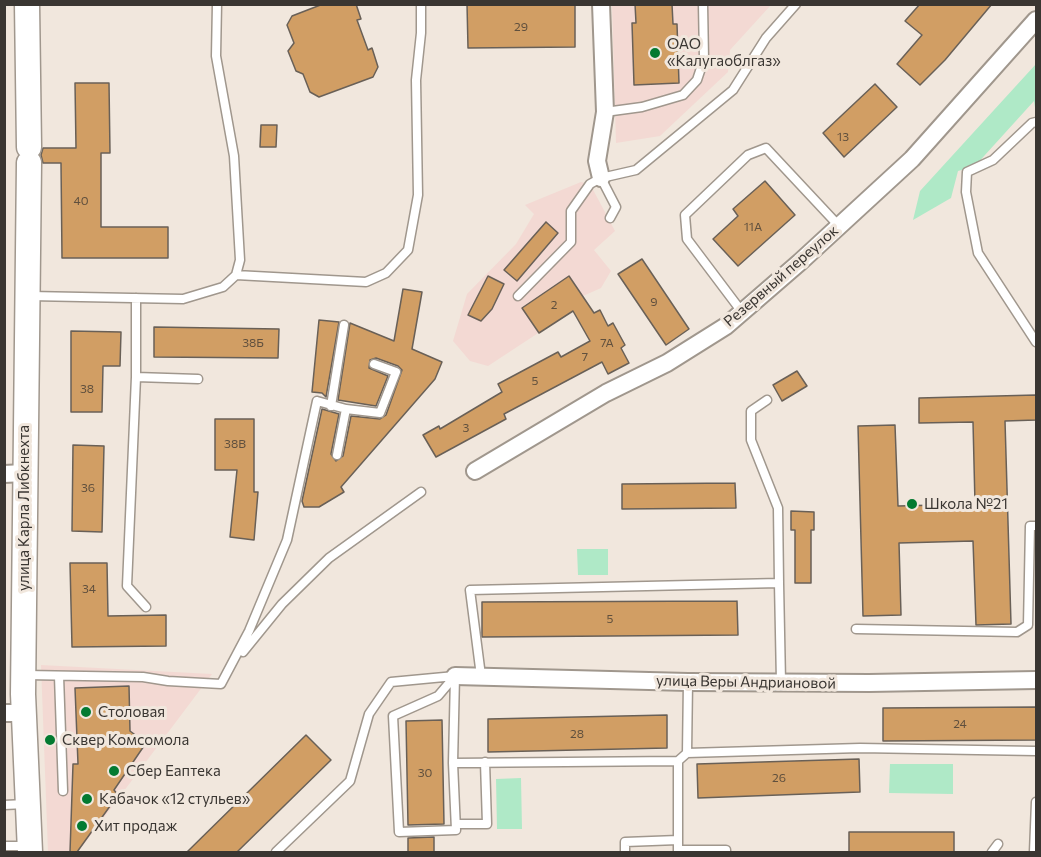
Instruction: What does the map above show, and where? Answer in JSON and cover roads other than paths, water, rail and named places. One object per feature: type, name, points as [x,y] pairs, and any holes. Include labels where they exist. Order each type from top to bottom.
[{"type":"main road","name":"улица Карла Либкнехта","points":[[27,4],[29,155],[27,296],[14,474],[23,675],[14,713],[16,805],[29,849]]},
{"type":"street","points":[[601,4],[605,112],[597,161],[601,178]]},
{"type":"street","name":"Резервный переулок","points":[[476,471],[606,393],[667,363],[726,326],[912,159],[1036,20]]},
{"type":"street","name":"улица Веры Андриановой","points":[[455,676],[688,682],[1036,681]]},
{"type":"lane","points":[[27,296],[183,299],[223,287],[236,275],[240,260],[234,156],[216,56],[217,4]]},
{"type":"lane","points":[[236,275],[366,282],[386,273],[408,250],[418,195],[417,80],[422,33],[421,4]]},
{"type":"lane","points":[[605,112],[642,107],[683,95],[697,80],[704,58],[703,4]]},
{"type":"lane","points":[[518,296],[570,242],[571,211],[590,184],[601,178],[636,170],[733,90],[766,38],[796,4]]},
{"type":"lane","points":[[1036,122],[1032,123],[993,160],[967,172],[966,192],[978,253],[1036,342]]},
{"type":"lane","points":[[742,312],[687,239],[685,215],[748,155],[766,148],[839,226]]},
{"type":"lane","points":[[601,178],[616,207],[609,218]]},
{"type":"lane","points":[[136,298],[136,377],[127,586],[146,607]]},
{"type":"lane","points":[[331,406],[344,326]]},
{"type":"lane","points":[[221,684],[249,631],[287,540],[317,402],[346,410],[380,413],[396,372],[374,364]]},
{"type":"lane","points":[[136,377],[198,379]]},
{"type":"lane","points":[[767,400],[750,411],[751,440],[778,507],[782,682]]},
{"type":"lane","points":[[337,455],[346,410]]},
{"type":"lane","points":[[221,684],[256,634],[329,558],[421,492]]},
{"type":"lane","points":[[856,629],[1017,632],[1028,625],[1030,526],[1036,526]]},
{"type":"lane","points":[[481,676],[470,590],[779,583]]},
{"type":"lane","points":[[23,675],[143,676],[168,681],[221,684]]},
{"type":"lane","points":[[59,676],[63,791]]},
{"type":"lane","points":[[455,676],[453,763],[456,830],[399,832],[393,716],[438,696],[455,676]]},
{"type":"lane","points":[[276,852],[350,781],[369,714],[391,682],[455,676]]},
{"type":"lane","points":[[687,753],[688,682]]},
{"type":"lane","points":[[453,763],[678,761],[687,753],[860,748],[1036,751]]},
{"type":"lane","points":[[678,761],[678,851],[726,850],[726,852]]},
{"type":"lane","points":[[456,824],[487,824],[485,762]]},
{"type":"lane","points":[[1034,852],[1036,802]]},
{"type":"lane","points":[[625,852],[625,843],[678,840]]},
{"type":"lane","points":[[992,852],[998,844]]},
{"type":"lane","points":[[4,846],[29,849]]},
{"type":"place","name":"ОАО «Калугаоблгаз»","points":[[655,53]]},
{"type":"place","name":"Школа №21","points":[[912,504]]},
{"type":"place","name":"Столовая","points":[[86,712]]},
{"type":"place","name":"Сквер Комсомола","points":[[50,740]]},
{"type":"place","name":"Сбер Еаптека","points":[[114,771]]},
{"type":"place","name":"Кабачок «12 стульев»","points":[[87,799]]},
{"type":"place","name":"Хит продаж","points":[[82,826]]}]
